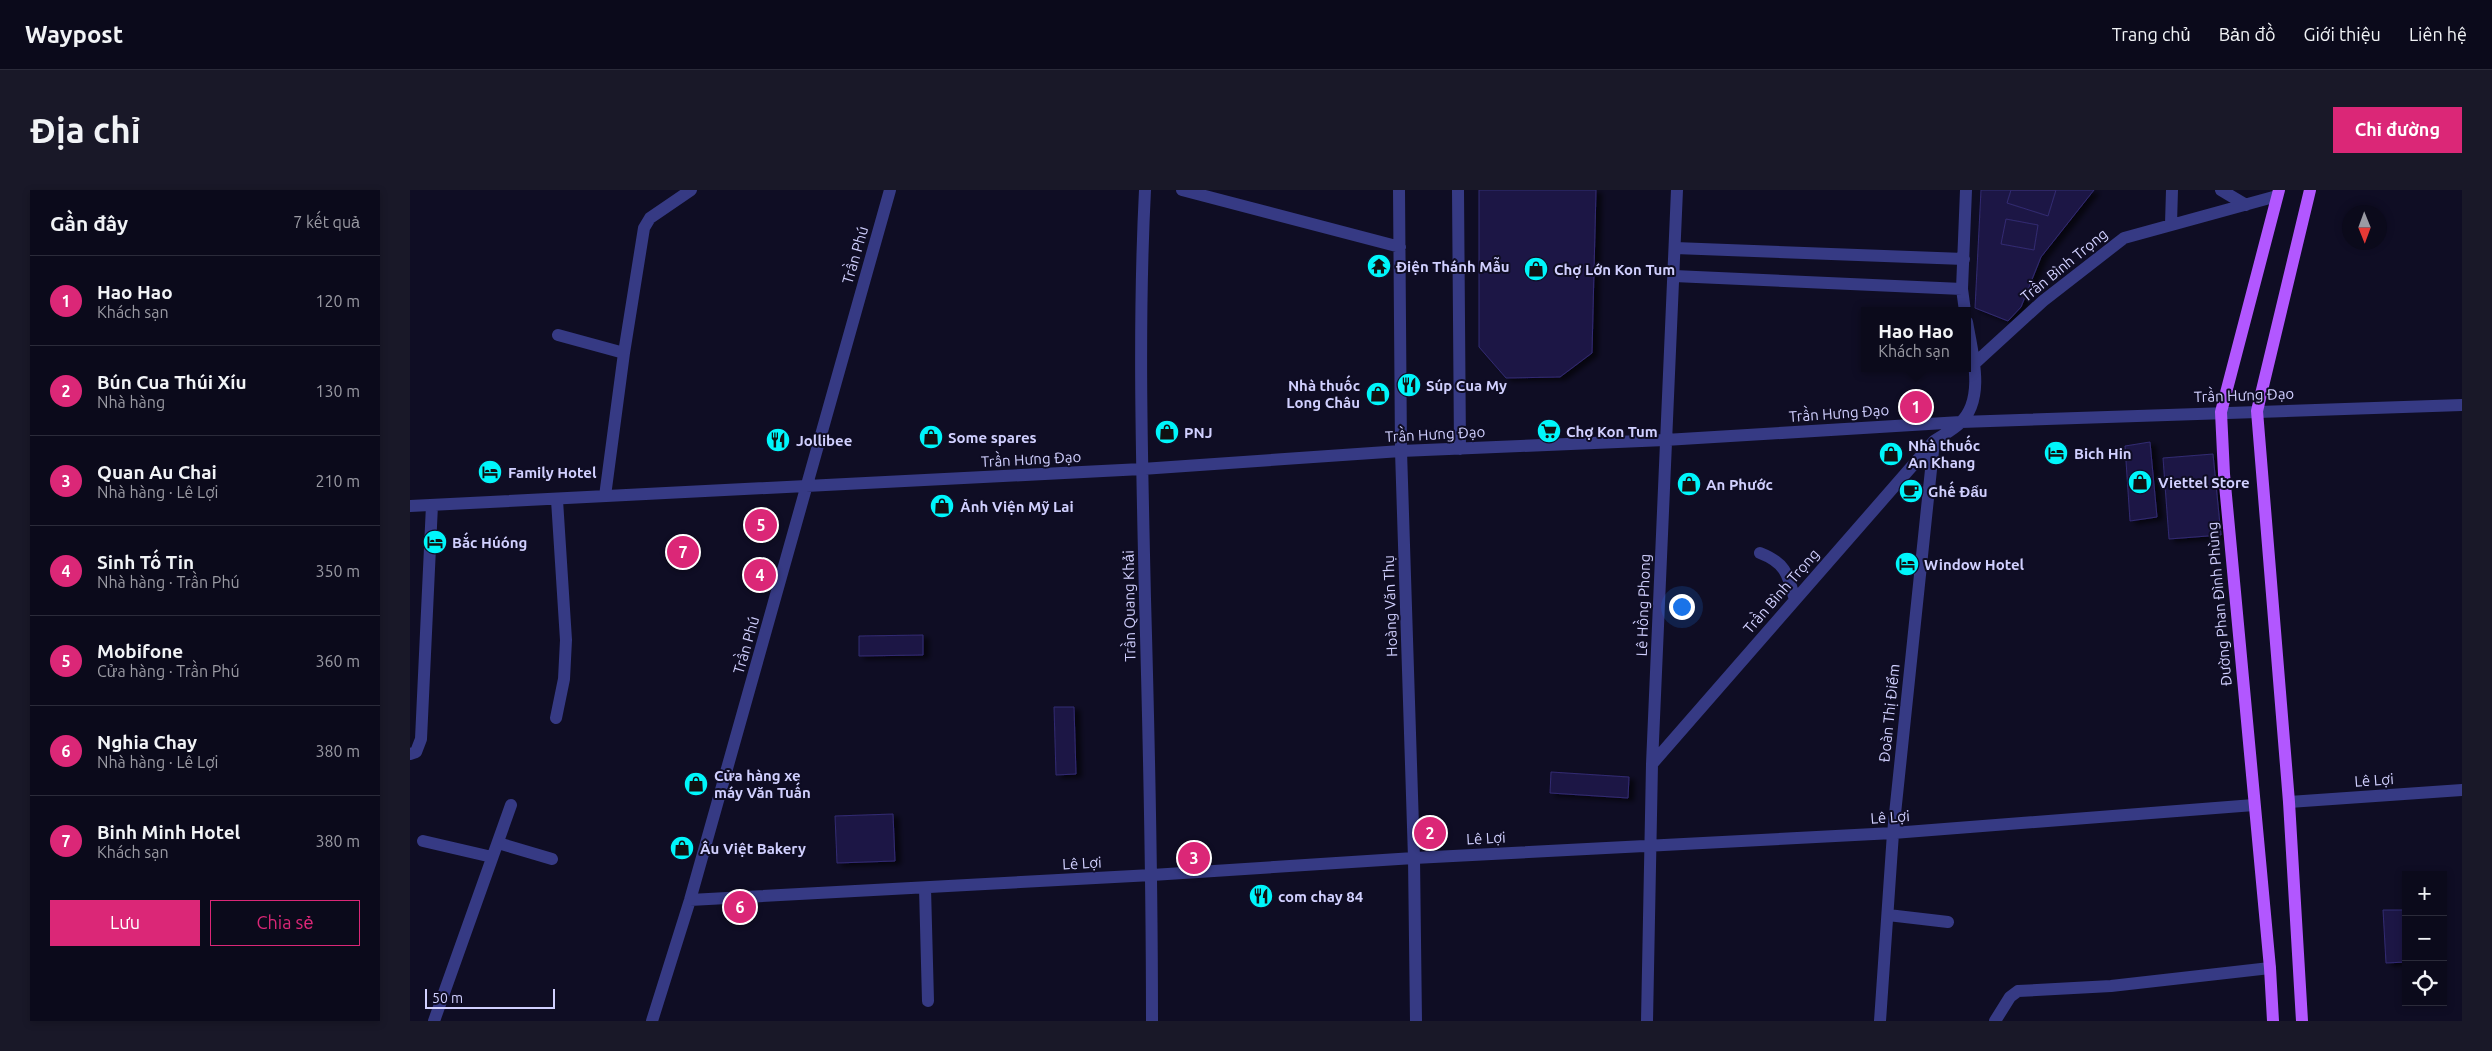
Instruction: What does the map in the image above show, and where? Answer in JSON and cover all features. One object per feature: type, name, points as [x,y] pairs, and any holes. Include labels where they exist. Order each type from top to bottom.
[{"type":"main road","points":[[2302,1021],[2289,802],[2257,411],[2310,190]]},
{"type":"main road","name":"Đường Phan Đình Phùng","points":[[2273,1021],[2270,968],[2224,474],[2221,412],[2278,193]]},
{"type":"street","points":[[605,496],[624,353],[644,228],[650,218],[691,190]]},
{"type":"street","name":"Trần Phú","points":[[652,1021],[690,900],[890,190]]},
{"type":"street","name":"Trần Quang Khải","points":[[1145,190],[1141,272],[1142,469],[1152,875],[1152,1021]]},
{"type":"street","points":[[1182,190],[1400,247]]},
{"type":"street","name":"Hoàng Văn Thụ","points":[[1399,190],[1401,451],[1414,858],[1416,1021]]},
{"type":"street","points":[[1458,190],[1460,448]]},
{"type":"street","name":"Lê Hồng Phong","points":[[1647,1021],[1652,764],[1677,190]]},
{"type":"street","points":[[1965,307],[1962,289],[1966,190]]},
{"type":"street","points":[[2171,224],[2172,190]]},
{"type":"street","points":[[2221,190],[2246,205]]},
{"type":"street","name":"Trần Bình Trọng","points":[[1974,364],[2043,301],[2124,238],[2246,205],[2278,193]]},
{"type":"street","points":[[1675,248],[1964,259]]},
{"type":"street","points":[[1674,276],[1962,289]]},
{"type":"street","points":[[558,335],[624,353]]},
{"type":"street","points":[[1934,440],[1961,422],[1971,405],[1975,386],[1971,346]]},
{"type":"street","name":"Trần Hưng Đạo","points":[[410,506],[1142,469],[1401,451],[1665,440],[1961,422],[2462,405]]},
{"type":"street","name":"Trần Bình Trọng","points":[[1652,764],[1934,440]]},
{"type":"street","name":"Đoàn Thị Điểm","points":[[1880,1021],[1893,833],[1934,440]]},
{"type":"street","points":[[556,718],[564,679],[566,640],[557,500]]},
{"type":"street","points":[[410,754],[416,752],[421,739],[432,505]]},
{"type":"street","points":[[1760,554],[1775,559],[1783,566],[1795,600]]},
{"type":"street","name":"Lê Lợi","points":[[2289,802],[2462,790]]},
{"type":"street","points":[[434,1021],[511,805]]},
{"type":"street","name":"Lê Lợi","points":[[690,900],[1152,875],[1414,858],[1893,833],[2254,805]]},
{"type":"street","points":[[423,841],[492,857]]},
{"type":"street","points":[[498,843],[552,859]]},
{"type":"street","points":[[925,888],[928,1001]]},
{"type":"street","points":[[1888,915],[1948,922]]},
{"type":"street","points":[[1995,1021],[2010,997],[2018,991],[2111,986],[2270,968]]},
{"type":"building","name":"Chợ Lớn Kon Tum","points":[[1479,190],[1596,190],[1592,353],[1560,377],[1506,378],[1479,347]]},
{"type":"building","points":[[1981,190],[2094,190],[2041,257],[2021,307],[2008,321],[1975,308]]},
{"type":"building","points":[[2011,190],[2056,190],[2048,216],[2007,203]]},
{"type":"building","points":[[2006,219],[2038,225],[2034,250],[2001,244]]},
{"type":"building","name":"Viettel Store","points":[[2150,442],[2157,517],[2130,521],[2125,446]]},
{"type":"building","points":[[2213,454],[2221,535],[2169,539],[2163,458]]},
{"type":"building","points":[[923,635],[923,655],[859,656],[859,636]]},
{"type":"building","points":[[1054,707],[1074,707],[1076,774],[1056,775]]},
{"type":"building","points":[[1551,772],[1629,777],[1628,798],[1550,793]]},
{"type":"building","points":[[893,814],[895,861],[837,863],[835,816]]},
{"type":"building","points":[[2383,910],[2402,910],[2402,962],[2386,963]]},
{"type":"place","name":"Điện Thánh Mẫu","points":[[1379,266]]},
{"type":"place","name":"Chợ Lớn Kon Tum","points":[[1536,269]]},
{"type":"place","name":"Súp Cua My","points":[[1409,385]]},
{"type":"place","name":"Nhà thuốc Long Châu","points":[[1378,394]]},
{"type":"place","name":"Hao Hao","points":[[1916,407]]},
{"type":"place","name":"Chợ Kon Tum","points":[[1549,431]]},
{"type":"place","name":"PNJ","points":[[1167,432]]},
{"type":"place","name":"Some spares","points":[[931,437]]},
{"type":"place","name":"Jollibee","points":[[778,440]]},
{"type":"place","name":"Bich Hin","points":[[2056,453]]},
{"type":"place","name":"Nhà thuốc An Khang","points":[[1891,454]]},
{"type":"place","name":"Family Hotel","points":[[490,472]]},
{"type":"place","name":"Viettel Store","points":[[2140,482]]},
{"type":"place","name":"An Phước","points":[[1689,484]]},
{"type":"place","name":"Ghế Đẩu","points":[[1911,491]]},
{"type":"place","name":"Ảnh Viện Mỹ Lai","points":[[942,506]]},
{"type":"place","name":"Mobifone","points":[[761,525]]},
{"type":"place","name":"Bắc Húóng","points":[[435,542]]},
{"type":"place","name":"Binh Minh Hotel","points":[[683,552]]},
{"type":"place","name":"Window Hotel","points":[[1907,564]]},
{"type":"place","name":"Sinh Tố Tin","points":[[760,575]]},
{"type":"place","name":"Cửa hàng xe máy Văn Tuấn","points":[[696,784]]},
{"type":"place","name":"Bún Cua Thúi Xíu","points":[[1430,833]]},
{"type":"place","name":"Âu Việt Bakery","points":[[682,848]]},
{"type":"place","name":"Quan Au Chai","points":[[1194,858]]},
{"type":"place","name":"com chay 84","points":[[1261,896]]},
{"type":"place","name":"Nghia Chay","points":[[740,907]]}]
